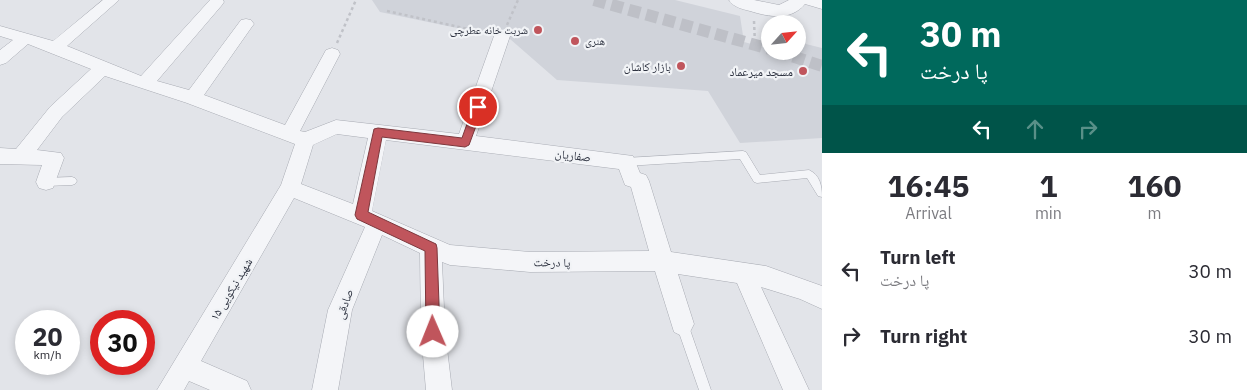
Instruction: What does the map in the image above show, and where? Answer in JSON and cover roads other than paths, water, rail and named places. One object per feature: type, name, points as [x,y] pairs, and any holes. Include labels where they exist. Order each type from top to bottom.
[{"type":"street","points":[[55,48],[112,0]]},
{"type":"street","points":[[738,0],[752,6],[779,10],[790,8],[799,0]]},
{"type":"street","points":[[811,0],[822,3]]},
{"type":"street","points":[[145,84],[218,2]]},
{"type":"street","points":[[193,98],[246,24]]},
{"type":"street","points":[[0,31],[55,48],[145,84],[193,98],[297,137]]},
{"type":"street","points":[[465,142],[502,36]]},
{"type":"street","points":[[0,58],[26,38]]},
{"type":"street","name":"شهید نیکویی ۱۵","points":[[170,390],[290,188],[297,137],[332,54]]},
{"type":"street","points":[[21,156],[56,112],[103,68]]},
{"type":"street","name":"صفاریان","points":[[297,137],[336,127],[626,162]]},
{"type":"street","name":"صادقی","points":[[325,390],[340,310],[369,218],[378,132]]},
{"type":"street","points":[[0,156],[54,158],[46,182]]},
{"type":"street","points":[[626,162],[632,179],[639,181],[682,324]]},
{"type":"street","name":"پا درخت","points":[[290,188],[369,218],[431,248],[450,255],[530,262],[662,261],[784,282],[822,298]]},
{"type":"street","points":[[431,248],[433,332],[440,390]]},
{"type":"street","points":[[744,274],[796,390]]},
{"type":"street","points":[[185,366],[238,390]]},
{"type":"lane","name":"صفاریان","points":[[626,162],[743,156],[757,179],[809,174],[822,193]]},
{"type":"lane","points":[[46,182],[72,181]]},
{"type":"lane","points":[[682,324],[705,390]]},
{"type":"tunnel","points":[[594,0],[761,46]]},
{"type":"tunnel","points":[[804,60],[822,66]]},
{"type":"place","name":"شربت خانه عطرچی","points":[[538,30]]},
{"type":"place","name":"هنری","points":[[575,41]]},
{"type":"place","name":"بازار کاشان","points":[[681,66]]},
{"type":"place","name":"مسجد میرعماد","points":[[803,71]]}]
